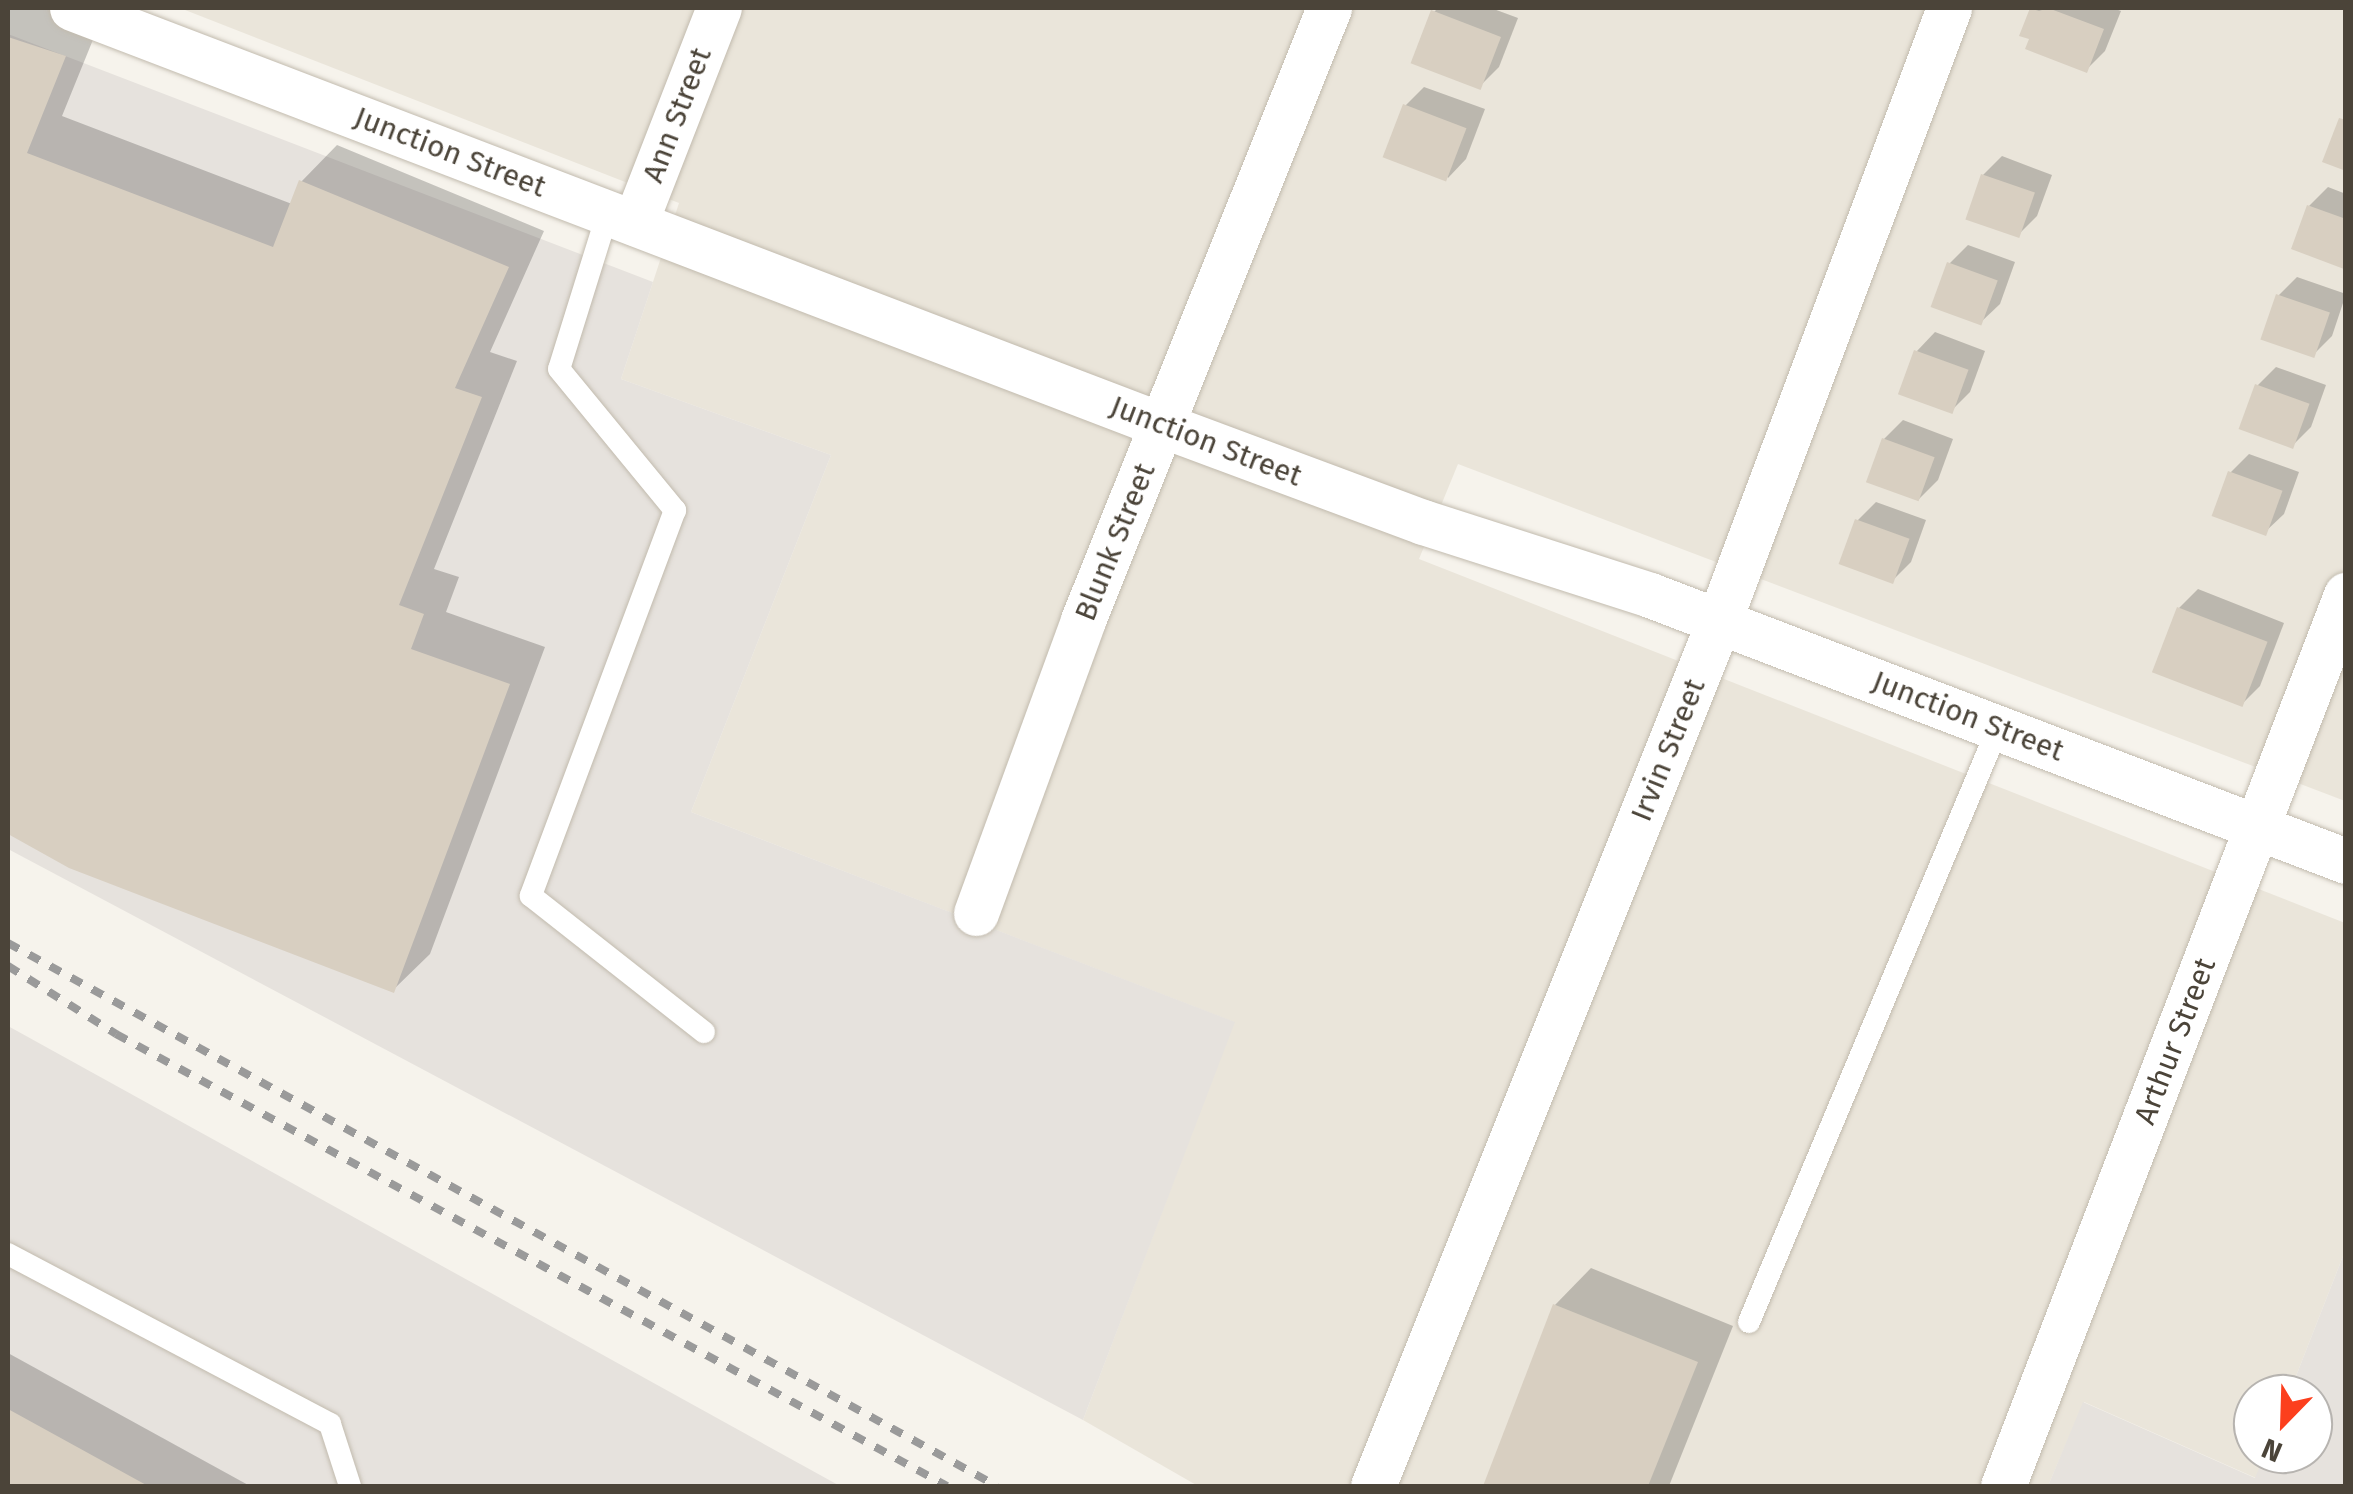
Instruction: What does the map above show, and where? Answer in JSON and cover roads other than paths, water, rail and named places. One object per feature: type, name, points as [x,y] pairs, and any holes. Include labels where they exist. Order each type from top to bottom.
[{"type":"street","name":"Junction Street","points":[[72,8],[1162,425],[1423,522],[1719,622],[2346,861]]},
{"type":"street","name":"Ann Street","points":[[622,218],[719,8]]},
{"type":"street","name":"Blunk Street","points":[[976,913],[1083,620],[1329,8]]},
{"type":"street","name":"Irvin Street","points":[[1373,1486],[1719,622],[1948,8]]},
{"type":"street","name":"Arthur Street","points":[[2003,1486],[2346,595]]},
{"type":"lane","points":[[622,218],[559,369],[675,510],[531,896],[704,1032]]},
{"type":"lane","points":[[1749,1322],[1998,728]]},
{"type":"lane","points":[[8,1254],[330,1424],[350,1486]]},
{"type":"railway","points":[[8,943],[997,1486]]},
{"type":"railway","points":[[8,966],[116,1034],[947,1486]]}]
